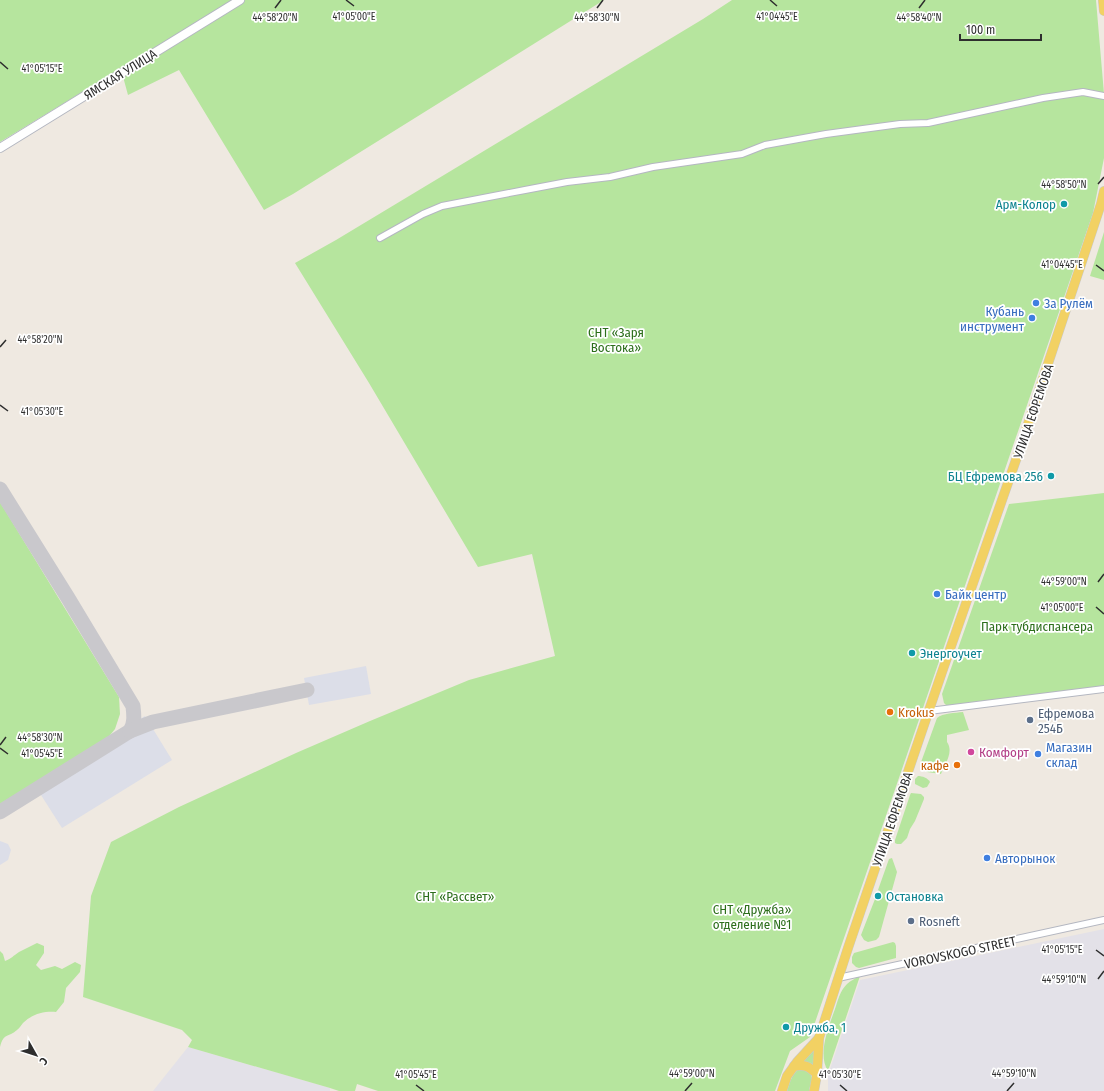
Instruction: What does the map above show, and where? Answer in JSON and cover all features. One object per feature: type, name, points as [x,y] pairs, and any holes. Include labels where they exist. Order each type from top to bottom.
[{"type":"main road","points":[[1103,0],[1104,11]]},
{"type":"main road","name":"УЛИЦА ЕФРЕМОВА","points":[[814,1091],[817,1074],[819,1038],[838,978],[1056,341],[1104,191]]},
{"type":"main road","name":"УЛИЦА ЕФРЕМОВА","points":[[782,1091],[794,1066],[819,1038]]},
{"type":"main road","points":[[794,1066],[802,1065],[810,1068],[817,1074]]},
{"type":"street","name":"ЯМСКАЯ УЛИЦА","points":[[0,148],[240,0]]},
{"type":"street","points":[[380,238],[423,214],[442,206],[518,191],[567,182],[610,177],[653,167],[745,153],[765,145],[826,134],[900,124],[928,123],[1043,98],[1084,92],[1104,96]]},
{"type":"street","points":[[929,711],[1104,689]]},
{"type":"street","name":"VOROVSKOGO STREET","points":[[838,978],[1104,920]]},
{"type":"shaded area","points":[[366,666],[371,694],[309,705],[304,678]]},
{"type":"shaded area","points":[[145,716],[172,760],[62,828],[34,784]]},
{"type":"shaded area","points":[[0,841],[8,844],[11,850],[8,860],[0,865]]},
{"type":"shaded area","points":[[1104,929],[1104,1091],[828,1091],[828,1075],[860,980]]},
{"type":"shaded area","points":[[188,1047],[330,1088],[330,1091],[153,1091]]},
{"type":"green space","points":[[0,0],[234,0],[0,142]]},
{"type":"green space","points":[[240,0],[604,0],[293,194],[264,210],[179,70],[128,95],[122,73]]},
{"type":"green space","points":[[732,0],[1096,0],[1104,94],[1104,158],[1093,213],[810,1037],[790,1051],[775,1091],[378,1091],[357,1084],[355,1091],[339,1091],[188,1047],[192,1040],[182,1030],[83,997],[91,896],[111,842],[179,807],[296,753],[370,721],[469,680],[555,656],[532,554],[478,567],[369,383],[295,263],[336,240],[703,19]]},
{"type":"green space","points":[[1104,232],[1104,280],[1090,276]]},
{"type":"green space","name":"Парк тубдиспансера","points":[[1104,493],[1104,686],[947,706],[944,703],[942,694],[1009,504]]},
{"type":"green space","points":[[0,502],[119,697],[120,714],[115,729],[106,740],[0,805]]},
{"type":"green space","points":[[963,712],[969,730],[947,735],[947,742],[950,750],[947,762],[941,774],[927,772],[922,769],[920,765],[937,718],[946,714]]},
{"type":"green space","points":[[918,776],[925,778],[930,782],[927,787],[923,788],[915,784],[915,779]]},
{"type":"green space","points":[[911,793],[921,794],[924,799],[907,838],[901,844],[897,844],[895,843],[895,840]]},
{"type":"green space","points":[[892,858],[897,872],[879,937],[876,940],[868,942],[864,940],[861,935],[875,899],[879,900],[881,892],[878,890],[889,859]]},
{"type":"green space","points":[[893,942],[896,946],[896,958],[859,968],[852,963],[854,953]]},
{"type":"green space","points":[[37,943],[44,946],[44,953],[36,965],[41,970],[55,966],[62,969],[75,962],[81,965],[80,972],[66,988],[64,1002],[56,1012],[47,1012],[30,1017],[18,1029],[3,1039],[0,1047],[0,951],[3,954],[5,961]]},
{"type":"green space","points":[[860,976],[828,1071],[824,1057],[825,1040],[838,999],[848,983]]},
{"type":"green space","points":[[815,1048],[814,1067],[802,1060]]},
{"type":"green space","points":[[801,1068],[810,1072],[812,1078],[809,1091],[787,1091],[793,1075]]},
{"type":"taxiway","points":[[0,489],[133,706],[134,716],[133,725],[130,731],[0,812]]},
{"type":"taxiway","points":[[130,731],[153,722],[307,690]]},
{"type":"place","name":"Арм-Колор","points":[[1064,204]]},
{"type":"place","name":"За Рулём","points":[[1036,303]]},
{"type":"place","name":"Кубань инструмент","points":[[1032,318]]},
{"type":"place","name":"БЦ Ефремова 256","points":[[1051,476]]},
{"type":"place","name":"Байк центр","points":[[937,594]]},
{"type":"place","name":"Энергоучет","points":[[912,653]]},
{"type":"place","name":"Krokus","points":[[890,712]]},
{"type":"place","name":"Ефремова 254Б","points":[[1030,720]]},
{"type":"place","name":"Комфорт","points":[[971,752]]},
{"type":"place","name":"Магазин склад","points":[[1038,754]]},
{"type":"place","name":"кафе","points":[[957,765]]},
{"type":"place","name":"Авторынок","points":[[987,858]]},
{"type":"place","name":"Остановка","points":[[878,896]]},
{"type":"place","name":"Rosneft","points":[[911,921]]},
{"type":"place","name":"Дружба, 1","points":[[786,1027]]},
{"type":"park label","name":"СНТ «Заря Востока»","points":[[616,340]]},
{"type":"park label","name":"СНТ «Рассвет»","points":[[455,896]]},
{"type":"park label","name":"СНТ «Дружба» отделение №1","points":[[752,916]]}]
